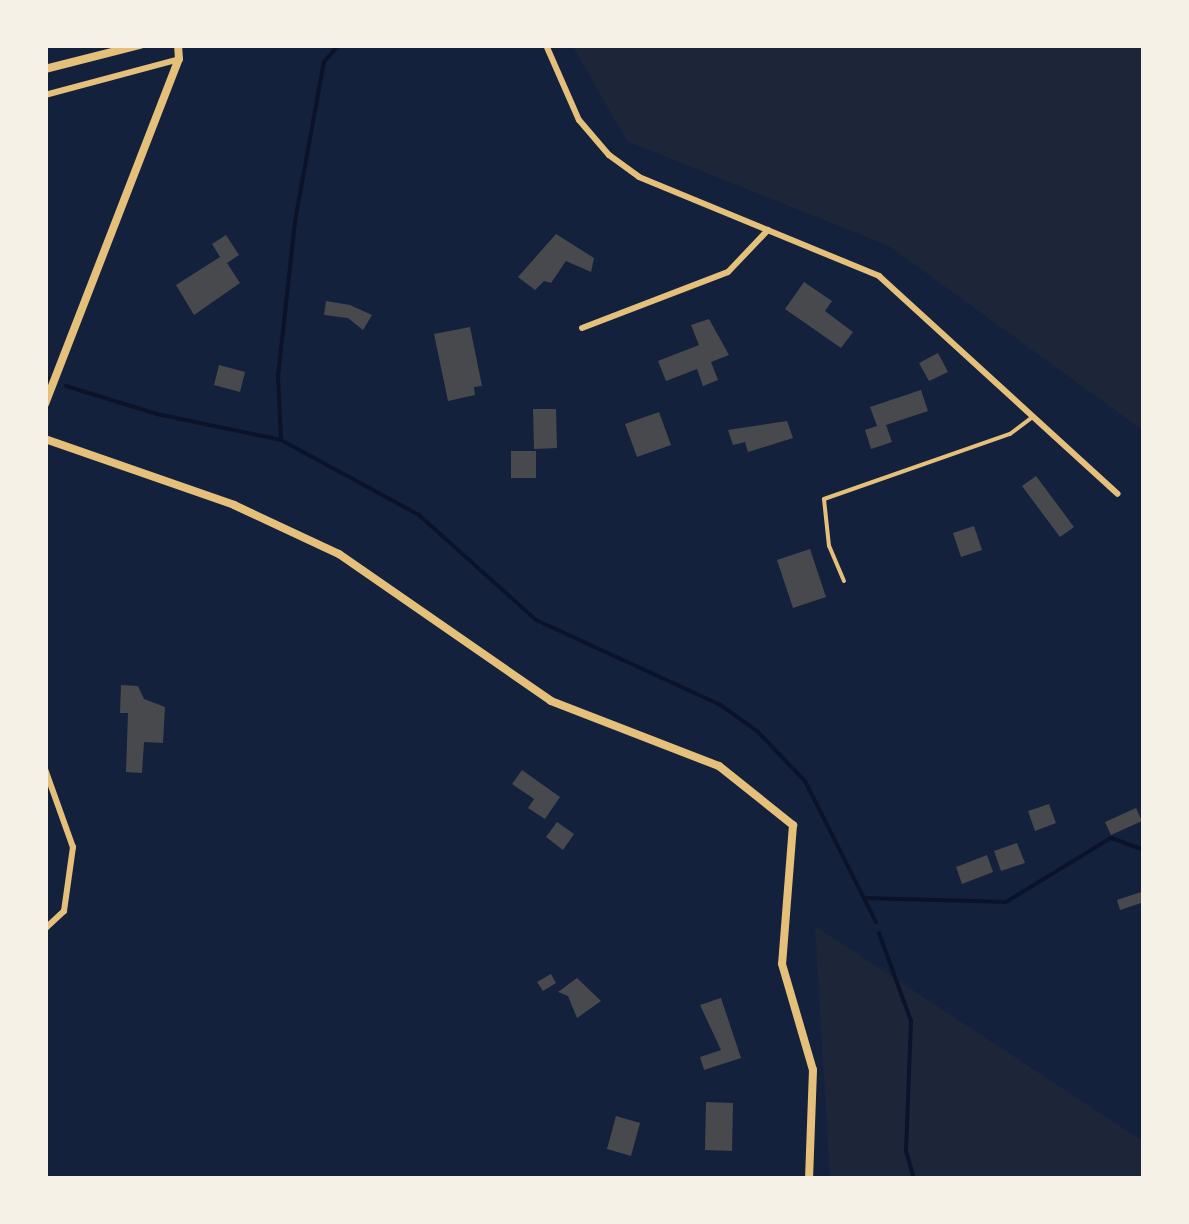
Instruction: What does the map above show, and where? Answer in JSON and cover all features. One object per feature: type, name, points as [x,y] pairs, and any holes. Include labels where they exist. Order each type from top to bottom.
[{"type":"street","points":[[45,69],[140,45]]},
{"type":"street","points":[[45,404],[179,59],[178,45]]},
{"type":"street","points":[[546,45],[579,120],[609,155],[639,176],[879,276],[1118,494]]},
{"type":"street","points":[[45,95],[179,59]]},
{"type":"street","points":[[582,328],[728,272],[768,230]]},
{"type":"street","points":[[45,440],[234,505],[339,554],[551,700],[719,766],[793,825],[782,964],[813,1070],[810,1179]]},
{"type":"street","points":[[45,769],[73,847],[64,911],[45,930]]},
{"type":"lane","points":[[844,581],[830,546],[824,499],[1010,434],[1035,415]]},
{"type":"shaded area","points":[[572,45],[1144,45],[1144,431],[889,246],[627,141]]},
{"type":"shaded area","points":[[815,926],[1144,1142],[1144,1179],[830,1179]]},
{"type":"building","points":[[556,234],[594,258],[591,272],[566,261],[551,283],[544,281],[535,290],[518,277]]},
{"type":"building","points":[[226,235],[239,255],[227,263],[240,283],[194,315],[176,285],[220,257],[212,244]]},
{"type":"building","points":[[804,282],[832,301],[825,311],[853,332],[841,348],[785,309]]},
{"type":"building","points":[[326,301],[350,305],[372,315],[363,330],[348,318],[324,315]]},
{"type":"building","points":[[709,319],[729,355],[711,362],[718,380],[703,386],[697,369],[666,381],[658,361],[699,345],[691,325]]},
{"type":"building","points":[[470,327],[482,386],[474,387],[475,395],[448,401],[434,334]]},
{"type":"building","points":[[938,353],[948,372],[929,381],[919,363]]},
{"type":"building","points":[[219,365],[245,372],[240,392],[214,385]]},
{"type":"building","points":[[921,390],[928,411],[886,425],[892,442],[871,449],[865,430],[877,426],[870,407]]},
{"type":"building","points":[[533,409],[556,409],[557,448],[534,449]]},
{"type":"building","points":[[659,412],[671,445],[637,457],[625,424]]},
{"type":"building","points":[[787,421],[793,438],[748,452],[745,442],[733,445],[728,430]]},
{"type":"building","points":[[511,451],[536,451],[536,478],[511,478]]},
{"type":"building","points":[[1036,476],[1074,527],[1060,537],[1022,486]]},
{"type":"building","points":[[974,526],[982,550],[961,557],[953,533]]},
{"type":"building","points":[[810,549],[826,597],[793,608],[777,560]]},
{"type":"building","points":[[121,685],[138,686],[144,699],[165,707],[163,743],[144,742],[142,773],[126,772],[128,713],[120,713]]},
{"type":"building","points":[[522,770],[560,797],[545,819],[528,808],[534,799],[512,784]]},
{"type":"building","points":[[1049,804],[1056,823],[1035,831],[1028,811]]},
{"type":"building","points":[[1136,808],[1142,821],[1111,835],[1105,822]]},
{"type":"building","points":[[557,822],[574,834],[563,850],[546,837]]},
{"type":"building","points":[[1017,843],[1025,863],[1001,871],[994,851]]},
{"type":"building","points":[[987,855],[993,872],[962,884],[956,867]]},
{"type":"building","points":[[1144,891],[1144,902],[1120,910],[1117,900]]},
{"type":"building","points":[[551,974],[556,983],[543,991],[537,982]]},
{"type":"building","points":[[577,978],[601,1001],[577,1018],[568,996],[558,992]]},
{"type":"building","points":[[721,998],[741,1058],[704,1070],[700,1057],[721,1050],[700,1005]]},
{"type":"building","points":[[706,1102],[733,1103],[732,1151],[705,1150]]},
{"type":"building","points":[[616,1116],[640,1123],[631,1156],[607,1149]]},
{"type":"waterway","points":[[281,440],[278,376],[295,221],[324,62],[339,45]]},
{"type":"waterway","points":[[66,386],[157,414],[281,440],[419,515],[536,620],[719,704],[757,731],[805,781],[876,922]]},
{"type":"waterway","points":[[866,898],[1006,902],[1111,838],[1144,850]]},
{"type":"waterway","points":[[879,933],[911,1021],[906,1151],[914,1179]]}]
